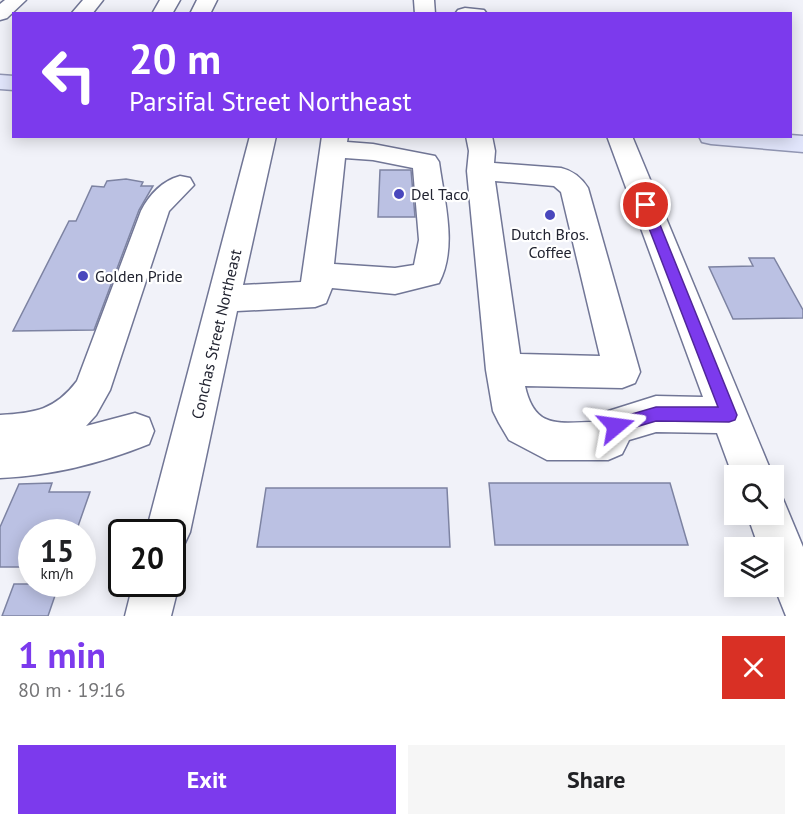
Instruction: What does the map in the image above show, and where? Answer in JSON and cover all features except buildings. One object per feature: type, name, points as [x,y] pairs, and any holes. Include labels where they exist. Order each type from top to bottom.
[{"type":"main road","points":[[734,138],[803,144]]},
{"type":"street","points":[[0,14],[16,0]]},
{"type":"street","points":[[83,12],[93,0]]},
{"type":"street","name":"Conchas Street Northeast","points":[[171,519],[263,138]]},
{"type":"street","points":[[479,138],[482,151],[480,171],[504,370],[512,411],[523,427],[547,441],[608,441],[616,426],[656,414],[729,415]]},
{"type":"street","points":[[620,138],[749,465]]},
{"type":"street","points":[[224,299],[315,294],[317,275],[334,143],[426,162],[434,240],[428,274],[395,281],[317,275]]},
{"type":"street","points":[[480,171],[561,177],[574,188],[622,372],[504,370]]},
{"type":"street","points":[[0,434],[32,432],[55,426],[72,414],[86,399],[92,390],[155,211],[159,203],[180,185]]},
{"type":"street","points":[[0,458],[23,458],[63,451],[135,431]]},
{"type":"street","points":[[772,525],[803,602]]},
{"type":"street","points":[[148,616],[153,597]]},
{"type":"place","name":"Del Taco","points":[[399,194]]},
{"type":"place","name":"Dutch Bros. Coffee","points":[[550,215]]},
{"type":"place","name":"Golden Pride","points":[[83,276]]},
{"type":"route","points":[[616,426],[656,414],[729,415],[646,205]]}]
